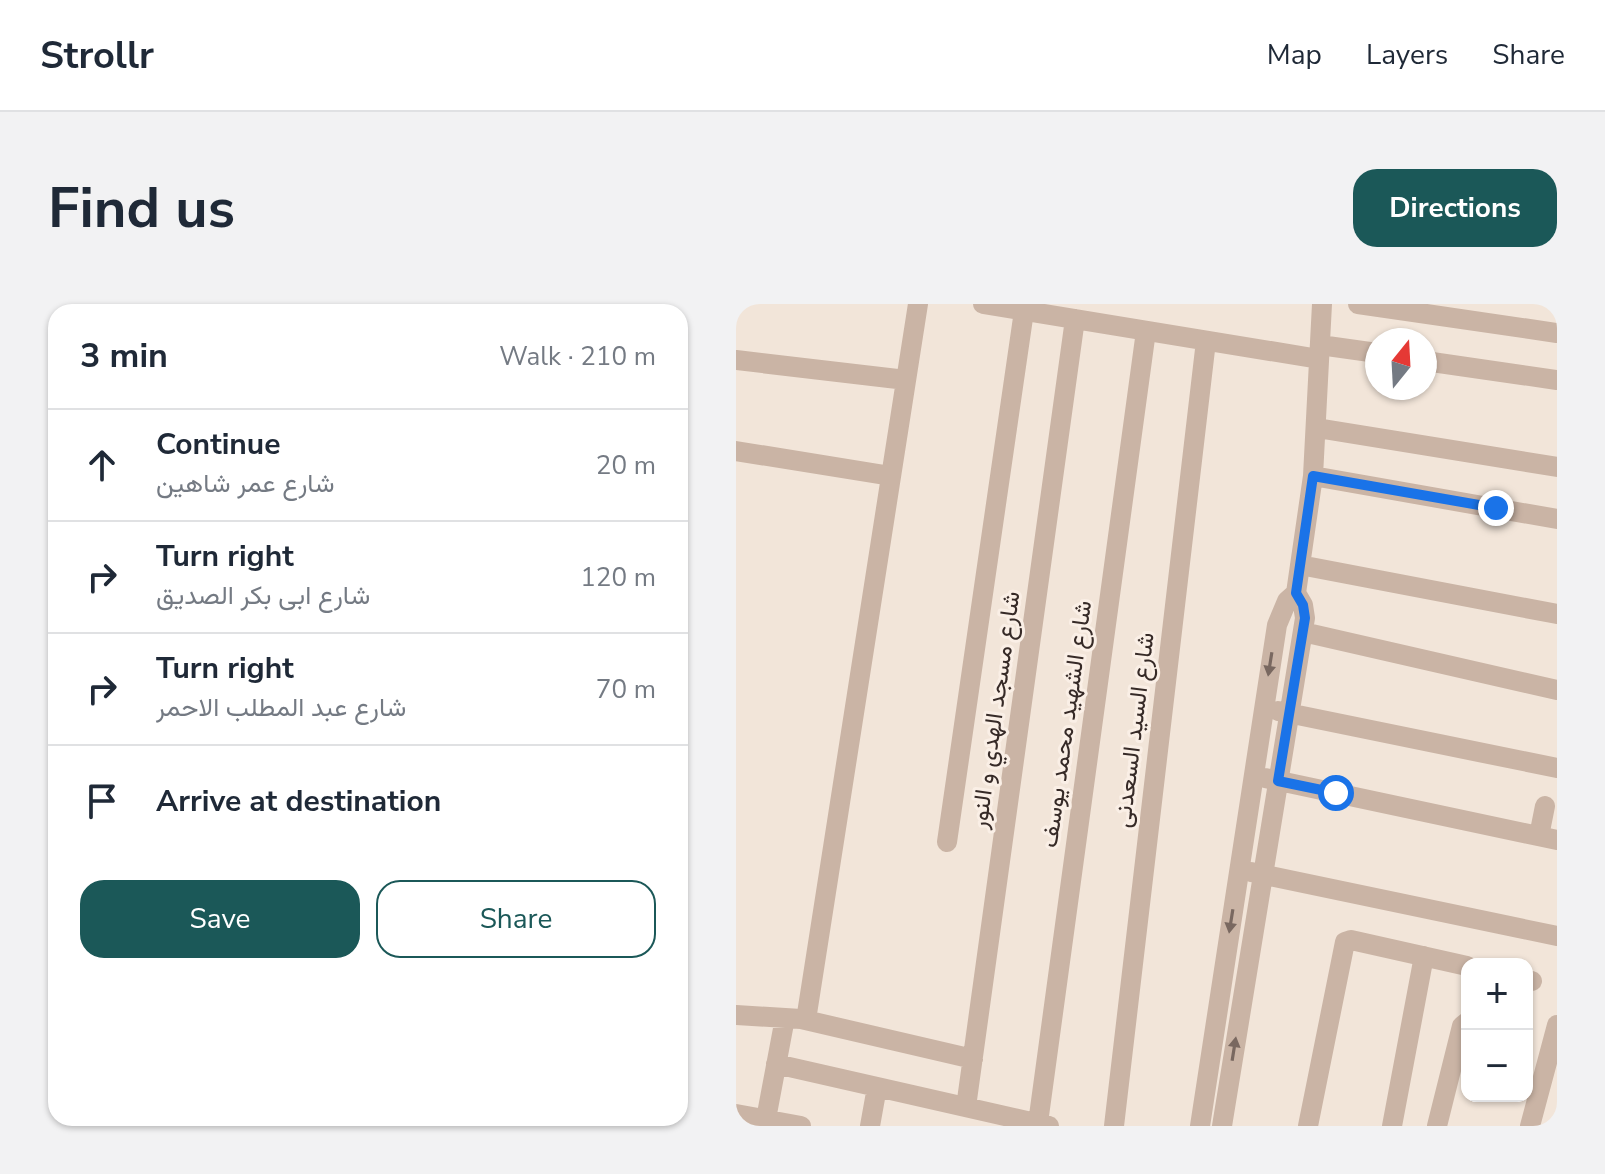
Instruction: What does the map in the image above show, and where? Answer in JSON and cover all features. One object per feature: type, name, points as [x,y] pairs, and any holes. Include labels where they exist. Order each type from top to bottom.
[{"type":"street","points":[[806,1020],[918,304]]},
{"type":"street","points":[[983,304],[1206,341],[1320,352],[1365,353]]},
{"type":"street","points":[[1200,1126],[1280,612],[1296,593],[1313,476],[1322,304]]},
{"type":"street","points":[[1358,304],[1557,333]]},
{"type":"street","points":[[947,842],[1024,311]]},
{"type":"street","name":"شارع مسجد الهدي و النور","points":[[967,1114],[1075,319]]},
{"type":"street","name":"شارع الشهيد محمد يوسف","points":[[1044,1125],[1146,331]]},
{"type":"street","name":"شارع السيد السعدنى","points":[[1114,1126],[1206,341]]},
{"type":"street","points":[[736,360],[906,380]]},
{"type":"street","points":[[1437,363],[1557,380]]},
{"type":"street","points":[[1317,428],[1557,467]]},
{"type":"street","points":[[736,451],[891,476]]},
{"type":"street","points":[[1313,476],[1557,519]]},
{"type":"street","points":[[1300,565],[1557,614]]},
{"type":"street","points":[[1222,1126],[1303,632],[1303,605],[1296,593]]},
{"type":"street","points":[[1303,632],[1557,690]]},
{"type":"street","points":[[1263,708],[1557,768]]},
{"type":"street","points":[[1253,776],[1548,838],[1545,806]]},
{"type":"street","points":[[1239,870],[1557,936]]},
{"type":"street","points":[[1308,1126],[1345,942],[1351,940],[1461,965]]},
{"type":"street","points":[[1392,1126],[1424,956]]},
{"type":"street","points":[[736,1015],[806,1020],[973,1059]]},
{"type":"street","points":[[766,1119],[785,1018]]},
{"type":"street","points":[[1530,1126],[1557,1025]]},
{"type":"street","points":[[1437,1126],[1461,1030]]},
{"type":"street","points":[[776,1064],[877,1087],[967,1114],[1044,1125]]},
{"type":"street","points":[[870,1126],[877,1087]]},
{"type":"street","points":[[736,1114],[801,1126]]},
{"type":"route","points":[[1336,793],[1278,781],[1305,618],[1303,605],[1296,593],[1313,476],[1496,508]]}]
